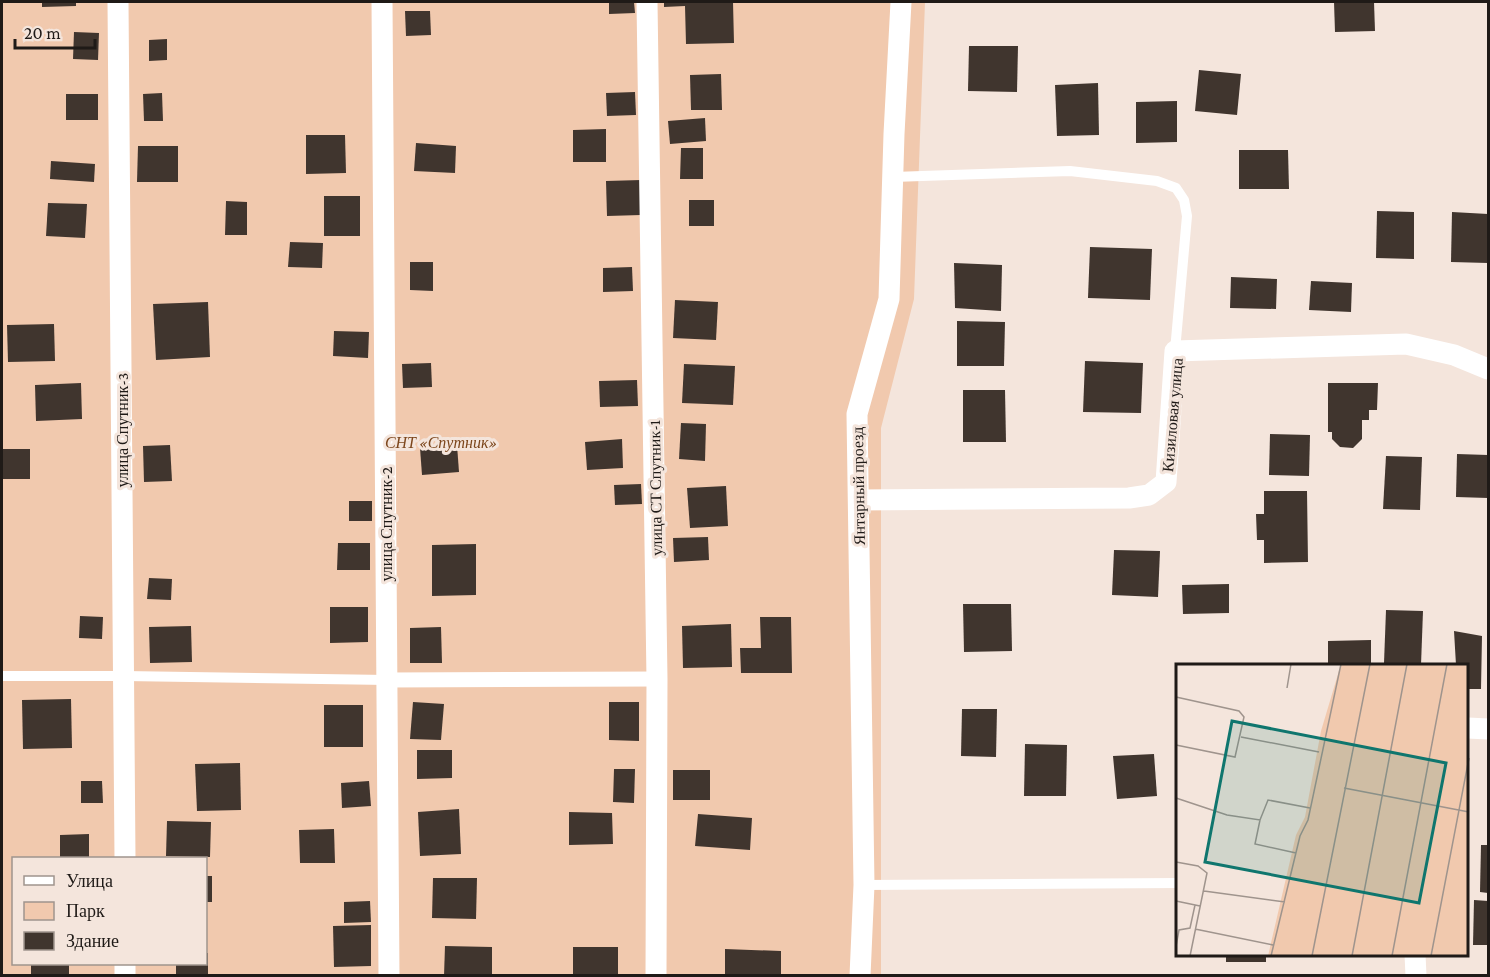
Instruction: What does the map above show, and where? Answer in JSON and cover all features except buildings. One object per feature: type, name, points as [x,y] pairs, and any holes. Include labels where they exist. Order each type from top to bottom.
[{"type":"street","name":"улица Спутник-3","points":[[118,2],[125,857]]},
{"type":"street","name":"улица Спутник-2","points":[[382,2],[389,975]]},
{"type":"street","name":"улица СТ Спутник-1","points":[[647,2],[657,679],[656,975]]},
{"type":"street","name":"Янтарный проезд","points":[[860,975],[864,885],[857,414],[889,299],[901,2]]},
{"type":"street","name":"Кизиловая улица","points":[[859,500],[1129,498],[1149,495],[1166,482],[1175,351],[1406,344],[1454,355],[1488,369]]},
{"type":"street","points":[[388,680],[657,679]]},
{"type":"street","points":[[1469,728],[1488,729]]},
{"type":"street","points":[[1415,956],[1416,975]]},
{"type":"lane","points":[[893,177],[1071,171],[1157,181],[1176,188],[1184,200],[1187,216],[1175,351]]},
{"type":"lane","points":[[2,676],[388,680]]},
{"type":"lane","points":[[864,885],[1176,883]]},
{"type":"green space","name":"СНТ «Спутник»","points":[[2,2],[925,2],[914,299],[881,428],[881,975],[2,976]]}]
